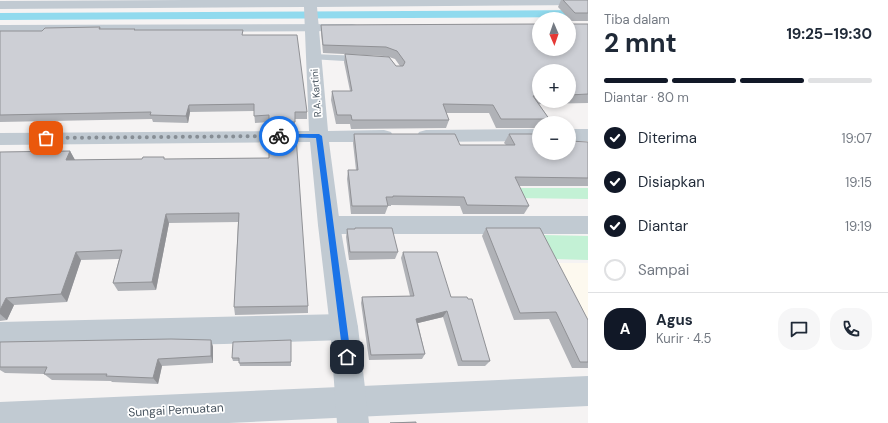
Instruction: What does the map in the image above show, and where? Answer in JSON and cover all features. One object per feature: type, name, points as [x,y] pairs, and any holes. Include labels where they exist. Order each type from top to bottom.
[{"type":"street","points":[[0,29],[310,13],[588,1]]},
{"type":"street","points":[[0,5],[118,2],[310,13],[366,28]]},
{"type":"street","name":"R.A. Kartini","points":[[310,13],[319,136],[329,224],[344,327],[352,412]]},
{"type":"street","points":[[0,139],[532,135]]},
{"type":"street","points":[[576,135],[588,135]]},
{"type":"street","points":[[329,224],[588,224]]},
{"type":"street","points":[[0,335],[224,332],[344,327]]},
{"type":"street","name":"Sungai Pemuatan","points":[[0,418],[352,412],[588,391]]},
{"type":"lane","points":[[313,57],[368,59]]},
{"type":"shaded area","points":[[554,263],[588,263],[588,331]]},
{"type":"green space","points":[[510,188],[588,188],[588,199],[515,198]]},
{"type":"green space","points":[[543,235],[588,236],[588,260],[554,259]]},
{"type":"water","points":[[588,10],[588,17],[576,17],[576,12],[532,12],[532,17],[0,20],[0,13]]},
{"type":"building","points":[[563,0],[588,0],[588,13],[574,12]]},
{"type":"building","points":[[532,24],[532,56],[576,56],[576,24],[588,24],[588,94],[576,95],[576,64],[532,64],[532,108],[541,108],[547,116],[532,116],[532,119],[501,119],[493,105],[443,104],[449,120],[352,120],[351,115],[337,115],[332,91],[352,91],[345,54],[389,57],[396,66],[403,66],[405,62],[397,51],[386,47],[323,45],[321,25]]},
{"type":"building","points":[[100,27],[99,29],[135,29],[134,30],[243,30],[242,35],[297,35],[307,112],[295,112],[295,122],[269,122],[269,115],[254,116],[254,104],[189,105],[186,116],[150,115],[151,112],[0,115],[0,31],[42,31],[45,28]]},
{"type":"building","points":[[354,134],[455,134],[460,145],[515,145],[509,134],[532,134],[532,160],[576,160],[576,141],[588,142],[588,178],[515,177],[529,206],[467,205],[464,197],[393,196],[386,197],[388,206],[352,206],[348,170],[358,170]]},
{"type":"building","points":[[269,136],[296,136],[308,306],[234,307],[239,213],[166,214],[152,282],[113,283],[122,250],[76,252],[61,294],[6,298],[0,310],[0,152],[70,151],[66,160],[142,159],[143,157],[164,157],[164,159],[269,158]]},
{"type":"building","points":[[392,228],[398,252],[350,252],[347,229]]},
{"type":"building","points":[[486,228],[540,228],[588,320],[588,362],[580,362],[556,312],[520,313]]},
{"type":"building","points":[[403,252],[437,252],[451,297],[467,297],[468,299],[472,299],[490,361],[462,361],[447,311],[416,319],[425,354],[371,355],[362,297],[414,296]]},
{"type":"building","points":[[171,339],[211,340],[211,356],[158,359],[153,378],[106,376],[107,374],[44,374],[47,367],[0,367],[0,342]]},
{"type":"building","points":[[291,340],[291,362],[239,363],[239,358],[232,358],[233,342]]},
{"type":"building","points":[[416,422],[416,423],[390,423]]},
{"type":"way so far","points":[[46,138],[279,136]]},
{"type":"route","points":[[279,136],[319,136],[347,357]]}]
